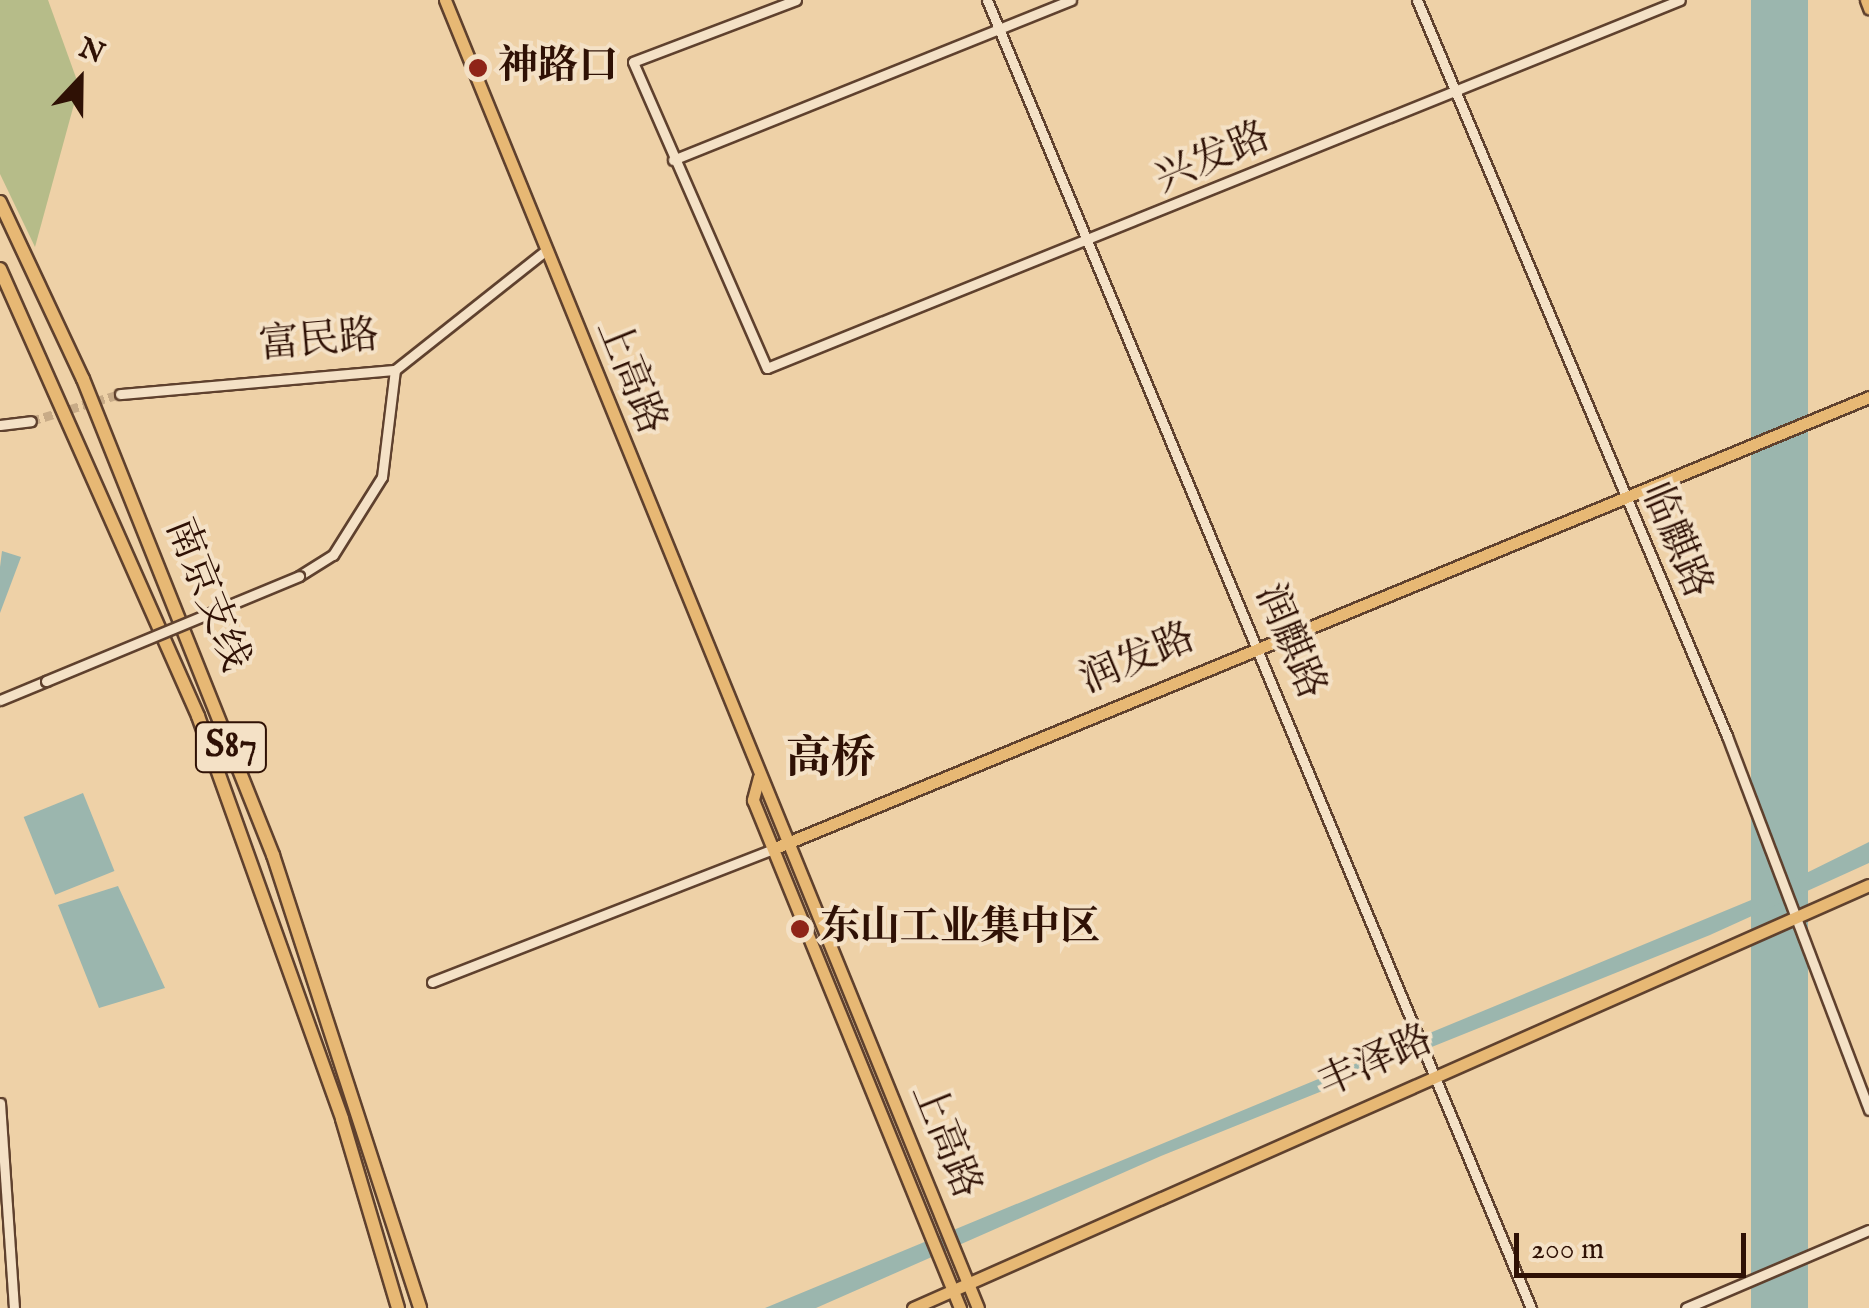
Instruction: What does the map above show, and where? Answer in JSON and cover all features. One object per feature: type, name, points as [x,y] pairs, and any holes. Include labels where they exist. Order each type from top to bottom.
[{"type":"highway","name":"南京支线","points":[[0,202],[84,379],[273,854],[420,1308]]},
{"type":"highway","name":"南京支线","points":[[0,269],[204,734],[335,1100],[398,1308]]},
{"type":"main road","name":"上高路","points":[[445,0],[759,777],[754,800],[781,845],[978,1308]]},
{"type":"main road","points":[[1866,0],[1869,8]]},
{"type":"main road","name":"润发路","points":[[781,845],[1257,644],[1869,397]]},
{"type":"main road","name":"上高路","points":[[781,845],[960,1308]]},
{"type":"main road","name":"丰泽路","points":[[913,1308],[1438,1070],[1869,885]]},
{"type":"street","points":[[796,0],[633,62],[673,160],[1000,32],[1071,0]]},
{"type":"street","name":"润麒路","points":[[987,0],[1438,1070],[1531,1308]]},
{"type":"street","name":"临麒路","points":[[1417,0],[1797,915],[1869,1110]]},
{"type":"street","name":"兴发路","points":[[673,160],[767,368],[1090,243],[1680,0]]},
{"type":"street","name":"富民路","points":[[120,394],[396,370],[545,251]]},
{"type":"street","points":[[0,700],[299,576],[333,555],[382,478],[396,370]]},
{"type":"street","points":[[0,425],[31,420]]},
{"type":"street","name":"润发路","points":[[432,982],[781,845]]},
{"type":"street","points":[[0,1104],[14,1308]]},
{"type":"street","points":[[1686,1308],[1869,1230]]},
{"type":"green space","points":[[0,0],[48,0],[79,86],[35,247],[0,174]]},
{"type":"water","points":[[1751,0],[1808,0],[1808,1308],[1751,1308]]},
{"type":"water","points":[[2,551],[21,557],[0,613],[0,567]]},
{"type":"water","points":[[83,793],[114,871],[55,895],[24,817]]},
{"type":"water","points":[[1869,842],[1869,863],[1710,935],[1161,1156],[816,1308],[765,1308],[1756,898]]},
{"type":"water","points":[[118,886],[165,988],[99,1008],[58,905]]},
{"type":"tunnel","points":[[31,421],[120,394]]},
{"type":"place","name":"神路口","points":[[478,68]]},
{"type":"place","name":"东山工业集中区","points":[[800,929]]},
{"type":"district","name":"高桥","points":[[831,760]]}]
